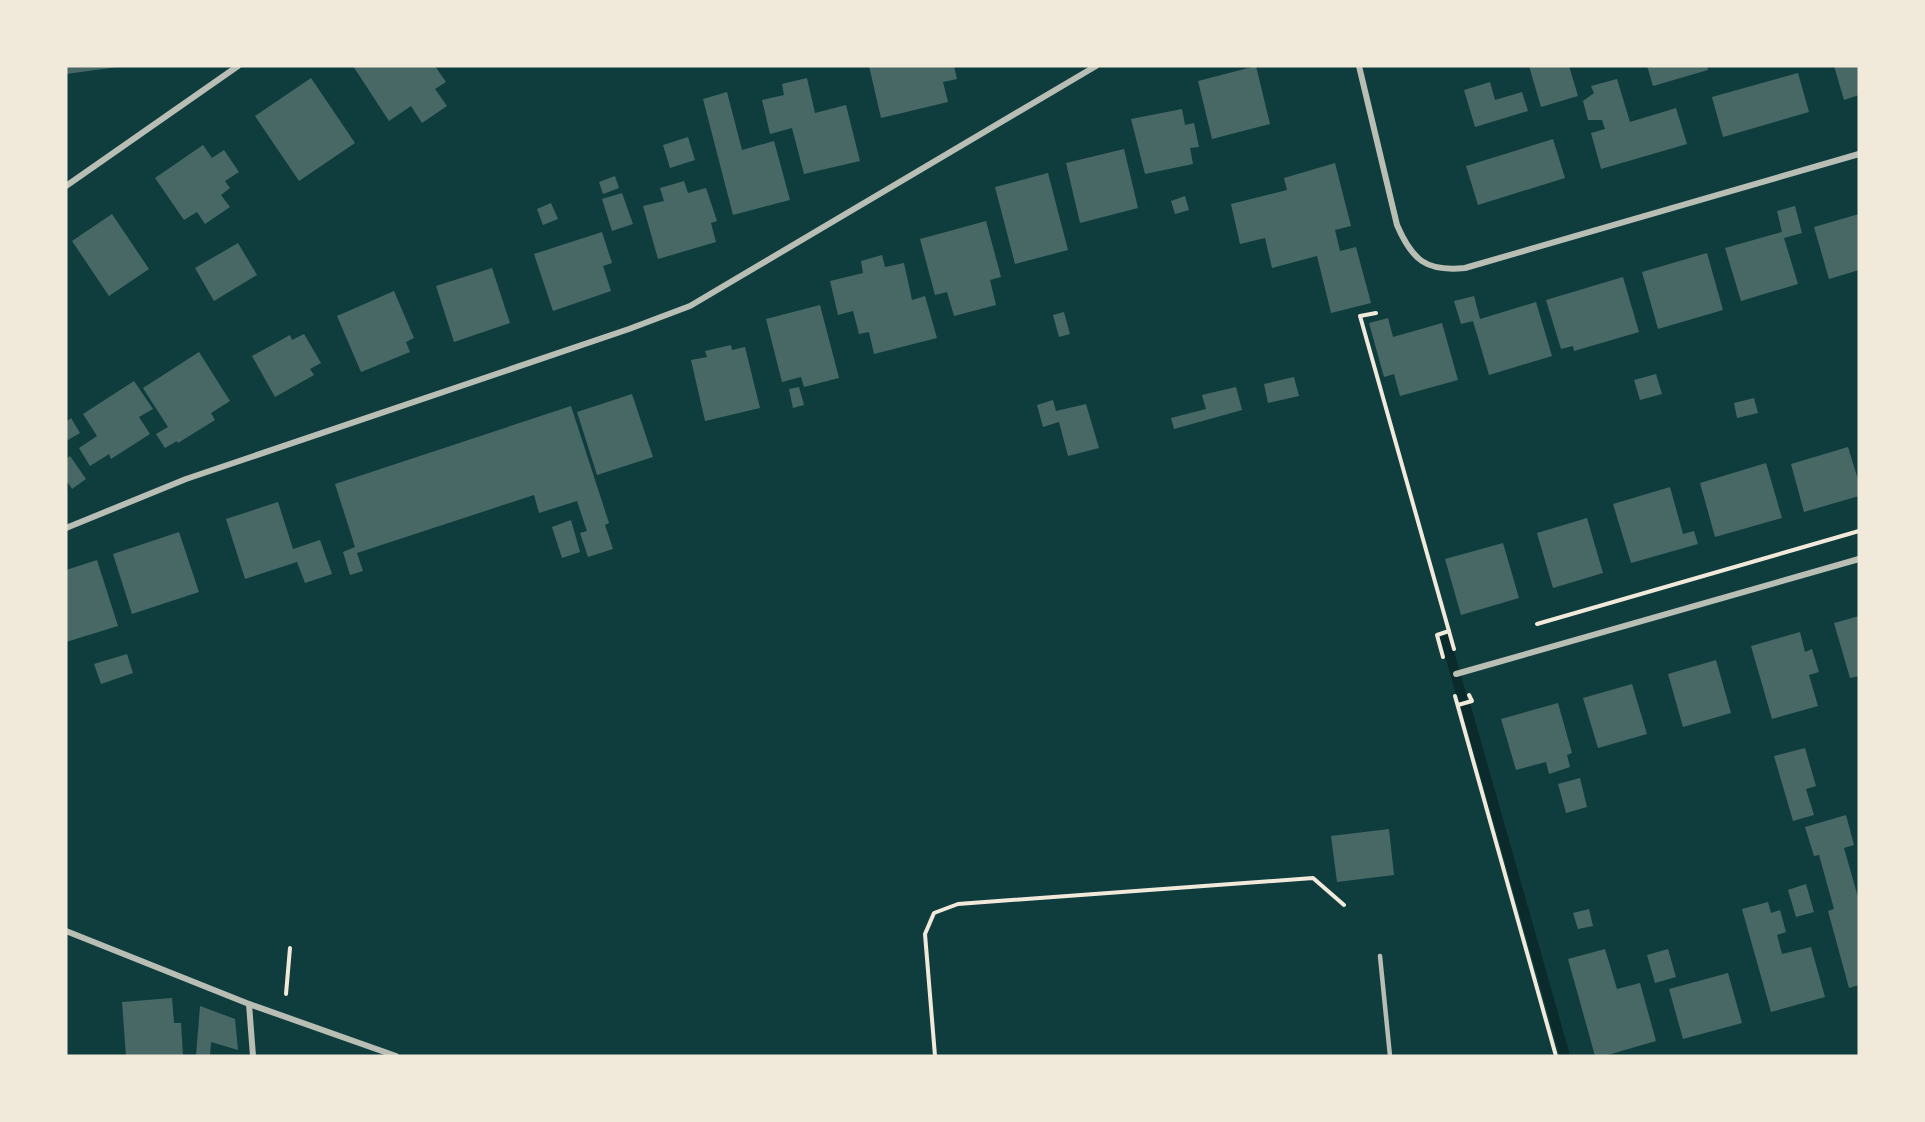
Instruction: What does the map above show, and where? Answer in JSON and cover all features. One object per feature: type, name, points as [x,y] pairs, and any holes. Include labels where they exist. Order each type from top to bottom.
[{"type":"street","points":[[66,186],[238,66]]},
{"type":"street","points":[[66,528],[186,479],[629,330],[690,306],[1096,66]]},
{"type":"street","points":[[1359,66],[1396,225],[1404,243],[1413,254],[1426,264],[1446,270],[1465,268],[1859,154]]},
{"type":"street","points":[[1455,674],[1859,559]]},
{"type":"street","points":[[66,931],[249,1004],[396,1056]]},
{"type":"street","points":[[249,1004],[253,1056]]},
{"type":"lane","points":[[1380,956],[1390,1056]]},
{"type":"path","points":[[1376,312],[1360,316],[1454,648]]},
{"type":"path","points":[[1538,624],[1859,531]]},
{"type":"path","points":[[1445,662],[1437,635],[1449,631]]},
{"type":"path","points":[[1455,694],[1557,1056]]},
{"type":"path","points":[[1458,705],[1472,701],[1469,695]]},
{"type":"path","points":[[935,1056],[925,934],[934,913],[958,903],[1313,878],[1344,904]]},
{"type":"path","points":[[284,1016],[290,948]]},
{"type":"building","points":[[66,66],[118,66],[118,67],[66,74]]},
{"type":"building","points":[[353,66],[435,66],[446,82],[435,89],[447,106],[422,123],[411,106],[389,121]]},
{"type":"building","points":[[869,66],[954,66],[957,79],[943,82],[948,102],[881,118]]},
{"type":"building","points":[[1256,66],[1270,124],[1212,139],[1198,81]]},
{"type":"building","points":[[1529,66],[1569,66],[1578,96],[1541,107]]},
{"type":"building","points":[[1647,66],[1707,66],[1708,70],[1653,86]]},
{"type":"building","points":[[1834,66],[1859,66],[1859,95],[1844,100]]},
{"type":"building","points":[[1798,73],[1809,112],[1723,137],[1712,97]]},
{"type":"building","points":[[311,78],[355,143],[299,181],[255,116]]},
{"type":"building","points":[[807,78],[815,113],[846,105],[860,161],[804,174],[792,128],[770,134],[762,100],[784,95],[782,84]]},
{"type":"building","points":[[1617,79],[1630,122],[1676,108],[1687,144],[1601,169],[1591,133],[1605,129],[1602,120],[1588,120],[1583,101],[1594,93],[1591,86]]},
{"type":"building","points":[[1490,82],[1495,100],[1522,92],[1528,111],[1475,127],[1464,90]]},
{"type":"building","points":[[727,92],[742,150],[774,141],[790,200],[733,215],[703,99]]},
{"type":"building","points":[[1182,109],[1185,125],[1194,123],[1199,147],[1190,148],[1193,164],[1145,174],[1131,119]]},
{"type":"building","points":[[688,137],[695,160],[670,168],[663,145]]},
{"type":"building","points":[[1553,139],[1565,178],[1478,205],[1466,166]]},
{"type":"building","points":[[203,145],[212,158],[224,150],[239,172],[225,181],[230,188],[221,195],[230,207],[205,224],[197,212],[184,220],[155,178]]},
{"type":"building","points":[[1124,149],[1138,208],[1080,223],[1066,163]]},
{"type":"building","points":[[1335,163],[1351,226],[1335,230],[1340,251],[1356,247],[1371,303],[1331,313],[1317,256],[1272,268],[1265,238],[1240,244],[1231,204],[1287,190],[1284,178]]},
{"type":"building","points":[[1048,173],[1068,250],[1015,264],[995,187]]},
{"type":"building","points":[[615,176],[619,188],[603,194],[599,182]]},
{"type":"building","points":[[684,181],[688,193],[706,188],[717,221],[711,223],[716,242],[658,259],[643,206],[664,201],[660,188]]},
{"type":"building","points":[[622,193],[633,224],[612,231],[602,199]]},
{"type":"building","points":[[1185,196],[1189,210],[1175,214],[1171,201]]},
{"type":"building","points":[[551,203],[558,219],[543,225],[537,209]]},
{"type":"building","points":[[1795,206],[1802,233],[1784,238],[1798,284],[1741,301],[1725,248],[1782,232],[1777,211]]},
{"type":"building","points":[[112,214],[149,269],[109,296],[72,241]]},
{"type":"building","points":[[1859,214],[1859,270],[1829,279],[1814,227]]},
{"type":"building","points":[[986,221],[1001,277],[990,280],[996,305],[954,316],[947,292],[935,295],[920,239]]},
{"type":"building","points":[[602,232],[612,263],[603,266],[611,291],[553,311],[534,254]]},
{"type":"building","points":[[238,243],[257,275],[214,301],[195,268]]},
{"type":"building","points":[[1707,253],[1723,310],[1658,329],[1642,272]]},
{"type":"building","points":[[882,255],[885,267],[904,263],[912,300],[925,296],[937,338],[874,354],[869,332],[859,334],[853,311],[838,315],[830,281],[863,273],[861,261]]},
{"type":"building","points":[[492,268],[510,323],[454,342],[436,286]]},
{"type":"building","points":[[1623,277],[1639,332],[1574,351],[1573,346],[1561,349],[1546,300]]},
{"type":"building","points":[[394,291],[414,338],[406,342],[410,352],[361,372],[337,316]]},
{"type":"building","points":[[1474,296],[1480,319],[1536,302],[1552,356],[1489,375],[1473,321],[1461,324],[1454,301]]},
{"type":"building","points":[[820,305],[839,378],[804,387],[801,377],[782,382],[766,319]]},
{"type":"building","points":[[1064,312],[1070,334],[1059,337],[1053,315]]},
{"type":"building","points":[[1388,318],[1393,337],[1442,323],[1458,380],[1400,396],[1394,374],[1384,377],[1369,323]]},
{"type":"building","points":[[304,334],[321,363],[310,369],[314,375],[275,397],[252,356],[290,335],[292,340]]},
{"type":"building","points":[[731,345],[732,350],[745,347],[760,408],[705,421],[691,360],[707,357],[705,351]]},
{"type":"building","points":[[199,352],[230,401],[211,413],[215,420],[178,443],[177,441],[165,448],[156,434],[168,427],[143,388]]},
{"type":"building","points":[[1656,374],[1662,394],[1640,400],[1634,380]]},
{"type":"building","points":[[1294,377],[1299,396],[1268,403],[1264,384]]},
{"type":"building","points":[[134,381],[153,409],[139,417],[150,434],[111,459],[109,454],[90,466],[79,448],[97,436],[83,414]]},
{"type":"building","points":[[799,387],[804,405],[793,408],[789,389]]},
{"type":"building","points":[[1236,387],[1242,410],[1174,429],[1171,418],[1206,409],[1202,395]]},
{"type":"building","points":[[632,394],[653,457],[597,475],[577,412]]},
{"type":"building","points":[[1754,398],[1758,413],[1737,418],[1734,403]]},
{"type":"building","points":[[1053,400],[1056,411],[1086,404],[1099,448],[1068,456],[1059,422],[1043,427],[1037,405]]},
{"type":"building","points":[[571,406],[609,523],[605,525],[613,549],[588,557],[580,533],[587,531],[577,501],[539,513],[534,495],[357,553],[363,571],[350,575],[343,552],[355,547],[335,484]]},
{"type":"building","points":[[71,418],[80,433],[68,440],[66,422]]},
{"type":"building","points":[[1848,447],[1859,483],[1859,496],[1804,512],[1791,464]]},
{"type":"building","points":[[70,456],[86,479],[72,489],[66,480],[66,459]]},
{"type":"building","points":[[1766,463],[1782,518],[1715,537],[1700,483]]},
{"type":"building","points":[[1670,487],[1683,534],[1694,531],[1698,544],[1631,563],[1613,504]]},
{"type":"building","points":[[278,502],[293,549],[320,540],[332,574],[305,583],[297,562],[245,579],[226,519]]},
{"type":"building","points":[[1587,518],[1603,573],[1553,588],[1537,533]]},
{"type":"building","points":[[571,520],[580,552],[562,558],[552,527]]},
{"type":"building","points":[[179,532],[199,592],[132,614],[113,554]]},
{"type":"building","points":[[1503,543],[1519,598],[1461,615],[1445,559]]},
{"type":"building","points":[[97,560],[118,626],[66,642],[66,570]]},
{"type":"building","points":[[1859,616],[1859,676],[1850,678],[1834,623]]},
{"type":"building","points":[[1800,632],[1805,652],[1812,649],[1819,672],[1809,675],[1818,706],[1772,719],[1751,646]]},
{"type":"building","points":[[127,654],[133,673],[101,684],[94,664]]},
{"type":"building","points":[[1716,660],[1731,713],[1683,727],[1668,674]]},
{"type":"building","points":[[1632,684],[1647,734],[1598,748],[1583,698]]},
{"type":"building","points":[[1558,703],[1572,753],[1567,755],[1570,767],[1549,774],[1546,762],[1516,770],[1501,719]]},
{"type":"building","points":[[1805,748],[1816,786],[1806,789],[1814,815],[1793,821],[1774,756]]},
{"type":"building","points":[[1580,778],[1587,807],[1566,813],[1558,784]]},
{"type":"building","points":[[1846,815],[1854,845],[1844,848],[1859,901],[1859,985],[1849,988],[1828,911],[1834,909],[1819,855],[1814,856],[1805,827]]},
{"type":"building","points":[[1389,829],[1394,875],[1337,882],[1331,836]]},
{"type":"building","points":[[1806,884],[1814,912],[1796,917],[1788,890]]},
{"type":"building","points":[[1768,902],[1771,913],[1780,910],[1786,932],[1777,935],[1782,954],[1811,947],[1825,997],[1771,1012],[1742,909]]},
{"type":"building","points":[[1589,909],[1593,926],[1578,929],[1573,913]]},
{"type":"building","points":[[1605,949],[1617,989],[1640,983],[1656,1041],[1604,1056],[1595,1056],[1568,959]]},
{"type":"building","points":[[1668,949],[1676,977],[1655,983],[1647,955]]},
{"type":"building","points":[[1728,973],[1742,1023],[1683,1039],[1669,989]]},
{"type":"building","points":[[172,998],[174,1023],[181,1023],[183,1056],[126,1056],[122,1002]]},
{"type":"building","points":[[200,1006],[235,1019],[238,1050],[211,1042],[210,1056],[196,1056]]},
{"type":"waterway","points":[[1445,638],[1462,697]]},
{"type":"waterway","points":[[1466,707],[1565,1056]]}]
